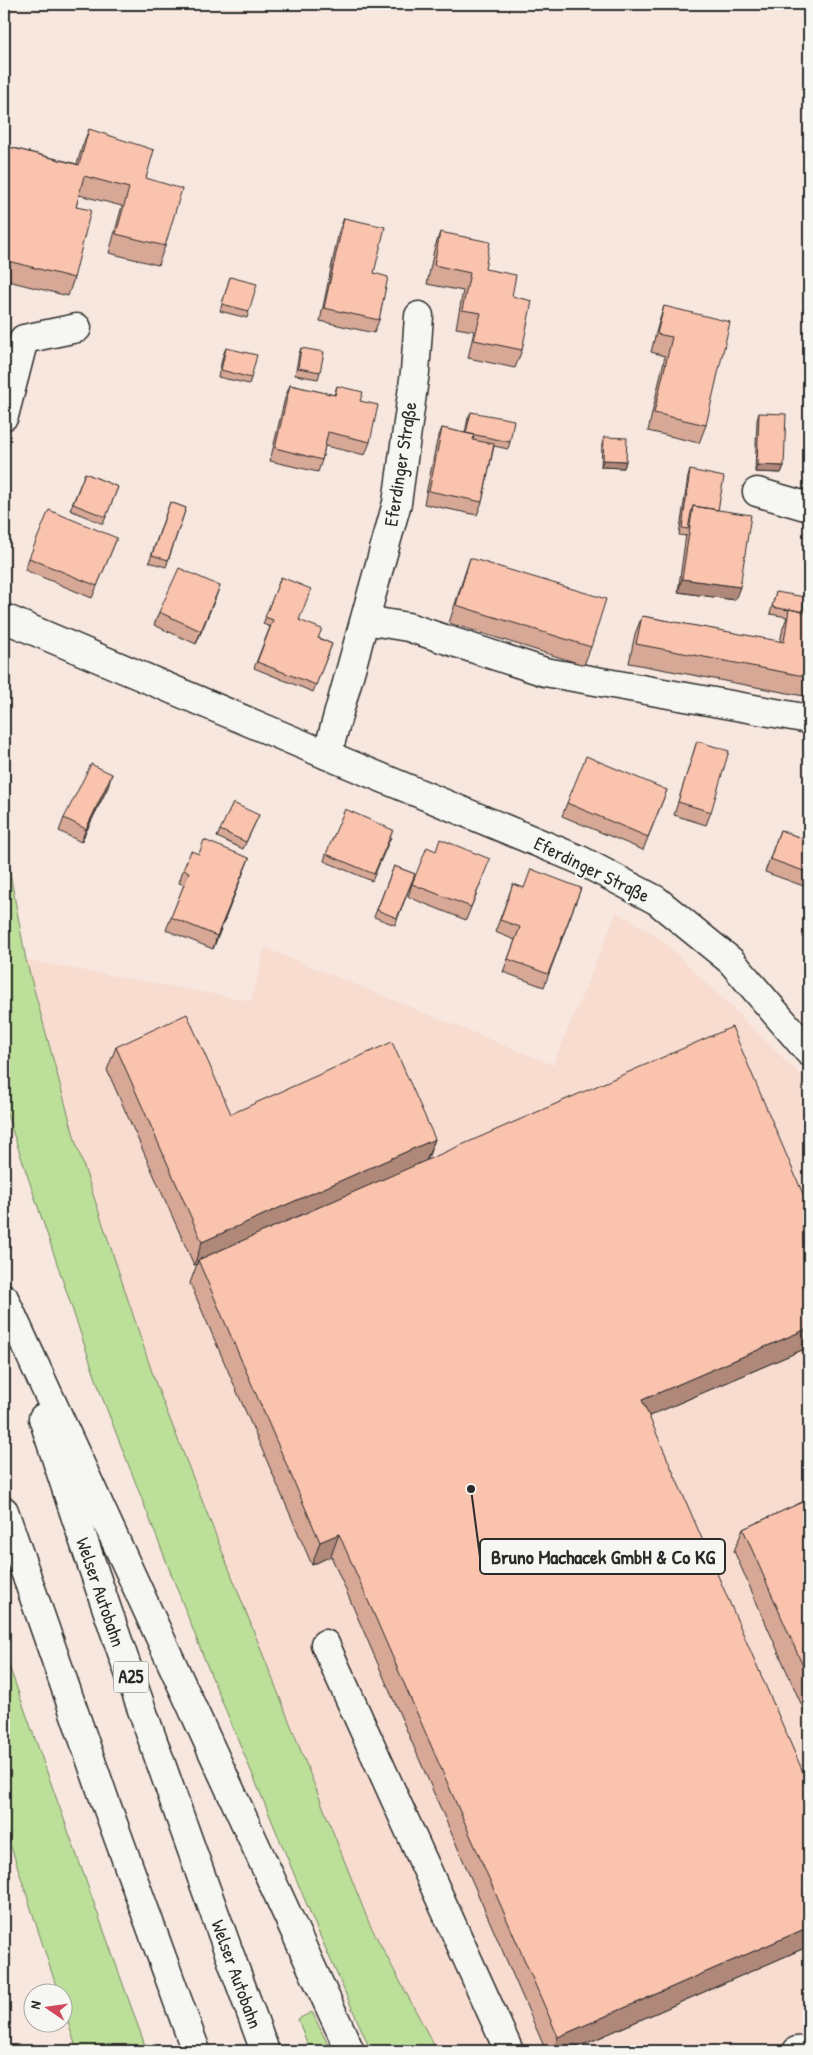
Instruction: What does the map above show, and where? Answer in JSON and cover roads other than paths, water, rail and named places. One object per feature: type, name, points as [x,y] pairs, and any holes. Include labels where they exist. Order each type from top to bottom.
[{"type":"main road","name":"Eferdinger Straße","points":[[327,755],[397,503],[415,372],[419,316]]},
{"type":"main road","points":[[4,416],[24,339],[77,328]]},
{"type":"main road","points":[[757,492],[809,507]]},
{"type":"main road","name":"Eferdinger Straße","points":[[4,618],[580,860],[656,900],[731,961],[809,1052]]},
{"type":"main road","points":[[365,620],[408,627],[544,672],[809,719]]},
{"type":"main road","points":[[4,1299],[350,2051]]},
{"type":"main road","name":"Welser Autobahn","points":[[4,1299],[79,1530],[210,1903],[265,2051]]},
{"type":"main road","points":[[4,1511],[106,1804],[196,2051]]},
{"type":"main road","points":[[325,1644],[509,2051]]},
{"type":"main road","points":[[797,2051],[809,2050]]},
{"type":"place","name":"Bruno Machacek GmbH & Co KG","points":[[471,1489]]}]
